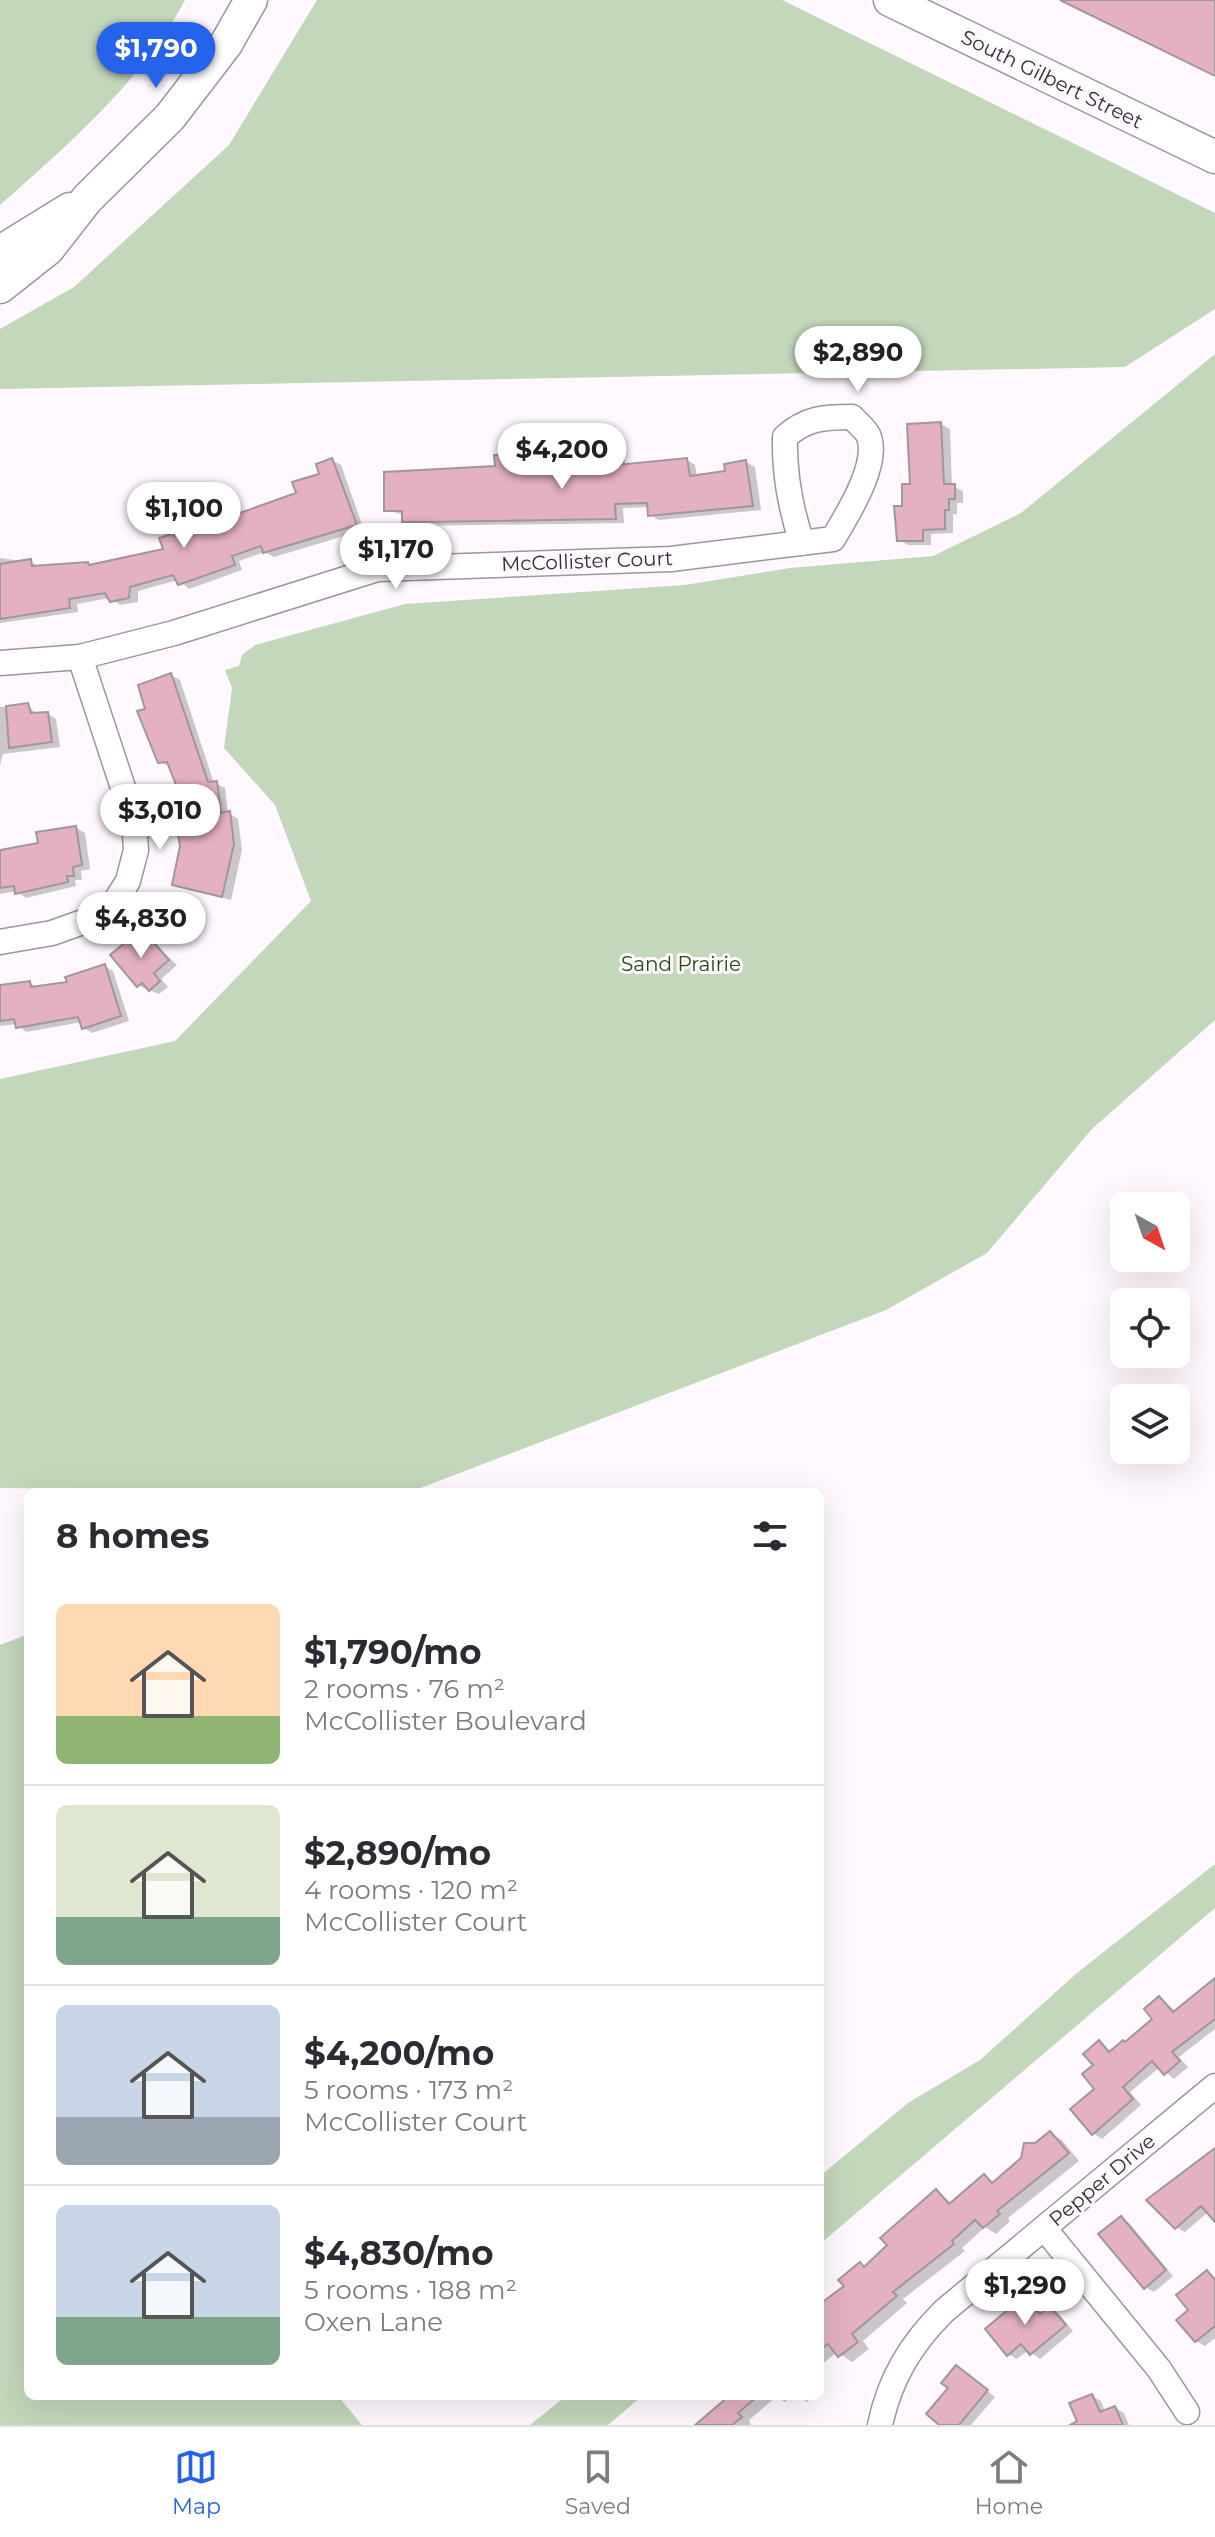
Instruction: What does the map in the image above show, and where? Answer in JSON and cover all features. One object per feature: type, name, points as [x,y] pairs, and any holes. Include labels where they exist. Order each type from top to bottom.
[{"type":"street","points":[[0,287],[48,249],[87,199],[170,117],[226,44],[251,0]]},
{"type":"street","name":"South Gilbert Street","points":[[890,0],[1215,157]]},
{"type":"street","points":[[0,252],[87,199]]},
{"type":"street","name":"McCollister Court","points":[[0,663],[80,657],[174,633],[377,569],[671,559],[802,543],[833,539],[853,504],[870,458],[869,435],[852,417],[823,417],[799,424],[785,437],[784,470],[792,514],[802,543]]},
{"type":"street","points":[[0,942],[52,933],[91,919],[113,905],[128,881],[136,850],[134,821],[80,657]]},
{"type":"street","name":"Pepper Drive","points":[[880,2425],[901,2363],[919,2336],[944,2311],[1215,2086]]},
{"type":"street","points":[[1044,2228],[1159,2369],[1187,2412]]},
{"type":"green space","points":[[0,0],[185,0],[148,58],[125,85],[77,135],[0,205]]},
{"type":"green space","points":[[317,0],[782,0],[1215,213],[1215,309],[1125,367],[0,389],[0,329],[74,287],[229,145]]},
{"type":"green space","name":"Sand Prairie","points":[[1215,354],[1215,1020],[1092,1129],[987,1253],[886,1310],[420,1488],[0,1488],[0,1079],[175,1041],[311,901],[275,805],[224,748],[232,688],[225,670],[239,666],[242,655],[255,645],[405,604],[685,585],[790,568],[933,556],[1021,513]]},
{"type":"green space","points":[[24,1636],[24,2400],[341,2400],[362,2425],[0,2425],[0,1645]]},
{"type":"green space","points":[[1215,1864],[1215,1908],[824,2241],[824,2173],[908,2103],[980,2060],[1077,1973]]},
{"type":"green space","points":[[561,2400],[637,2400],[608,2425],[530,2425]]},
{"type":"building","points":[[1060,0],[1215,0],[1215,76]]},
{"type":"building","points":[[941,422],[944,484],[955,484],[955,499],[949,499],[949,510],[945,510],[945,529],[923,530],[923,541],[897,541],[894,506],[902,506],[902,484],[910,484],[907,424]]},
{"type":"building","points":[[617,454],[617,465],[687,458],[690,476],[725,471],[724,464],[746,460],[753,506],[648,516],[647,503],[615,504],[616,519],[424,522],[402,522],[402,511],[384,511],[384,472],[495,466],[494,455],[512,455],[513,468],[599,465],[598,455]]},
{"type":"building","points":[[332,458],[357,525],[263,553],[261,546],[232,556],[235,565],[178,585],[173,575],[130,587],[129,598],[110,602],[105,593],[69,599],[70,608],[0,619],[0,564],[31,559],[32,566],[88,562],[89,565],[163,549],[159,538],[174,533],[175,536],[296,493],[292,482],[319,474],[316,464]]},
{"type":"building","points":[[171,673],[208,782],[217,781],[221,813],[230,811],[234,844],[222,897],[172,885],[180,846],[174,811],[186,810],[167,762],[158,763],[137,711],[145,709],[138,685]]},
{"type":"building","points":[[28,703],[31,713],[48,712],[52,742],[9,748],[6,706]]},
{"type":"building","points":[[76,826],[82,865],[73,867],[74,876],[67,876],[68,882],[15,894],[14,886],[0,888],[0,850],[38,843],[36,832]]},
{"type":"building","points":[[142,929],[169,960],[154,973],[160,981],[149,991],[142,983],[137,987],[110,955]]},
{"type":"building","points":[[105,964],[121,1016],[82,1029],[78,1017],[16,1028],[14,1019],[0,1021],[0,985],[30,981],[31,987],[67,982],[65,977]]},
{"type":"building","points":[[1215,1978],[1215,2019],[1172,2052],[1180,2061],[1164,2075],[1152,2061],[1123,2087],[1133,2099],[1092,2135],[1070,2109],[1094,2089],[1082,2074],[1093,2065],[1083,2054],[1099,2040],[1109,2052],[1123,2040],[1125,2042],[1152,2019],[1144,2009],[1159,1996],[1173,2012]]},
{"type":"building","points":[[1050,2131],[1069,2153],[997,2211],[1000,2214],[983,2228],[975,2220],[952,2241],[954,2244],[893,2292],[897,2296],[852,2334],[858,2342],[838,2357],[828,2344],[824,2347],[824,2301],[844,2286],[838,2280],[860,2262],[864,2267],[887,2245],[880,2238],[936,2189],[949,2204],[984,2174],[992,2183],[1021,2158],[1024,2143],[1035,2143]]},
{"type":"building","points":[[1215,2148],[1215,2222],[1201,2206],[1175,2229],[1146,2200]]},
{"type":"building","points":[[1121,2216],[1166,2270],[1144,2289],[1098,2234]]},
{"type":"building","points":[[1207,2270],[1215,2280],[1215,2326],[1195,2342],[1176,2320],[1188,2310],[1176,2295]]},
{"type":"building","points":[[1024,2296],[1040,2314],[1050,2306],[1066,2325],[1030,2355],[1021,2344],[1007,2356],[985,2329]]},
{"type":"building","points":[[956,2365],[988,2390],[959,2425],[939,2425],[926,2414],[948,2388],[941,2383]]},
{"type":"building","points":[[1092,2394],[1100,2412],[1115,2406],[1123,2425],[1070,2425],[1077,2421],[1069,2403]]},
{"type":"building","points":[[724,2400],[753,2400],[738,2413],[742,2417],[732,2425],[695,2425]]}]
